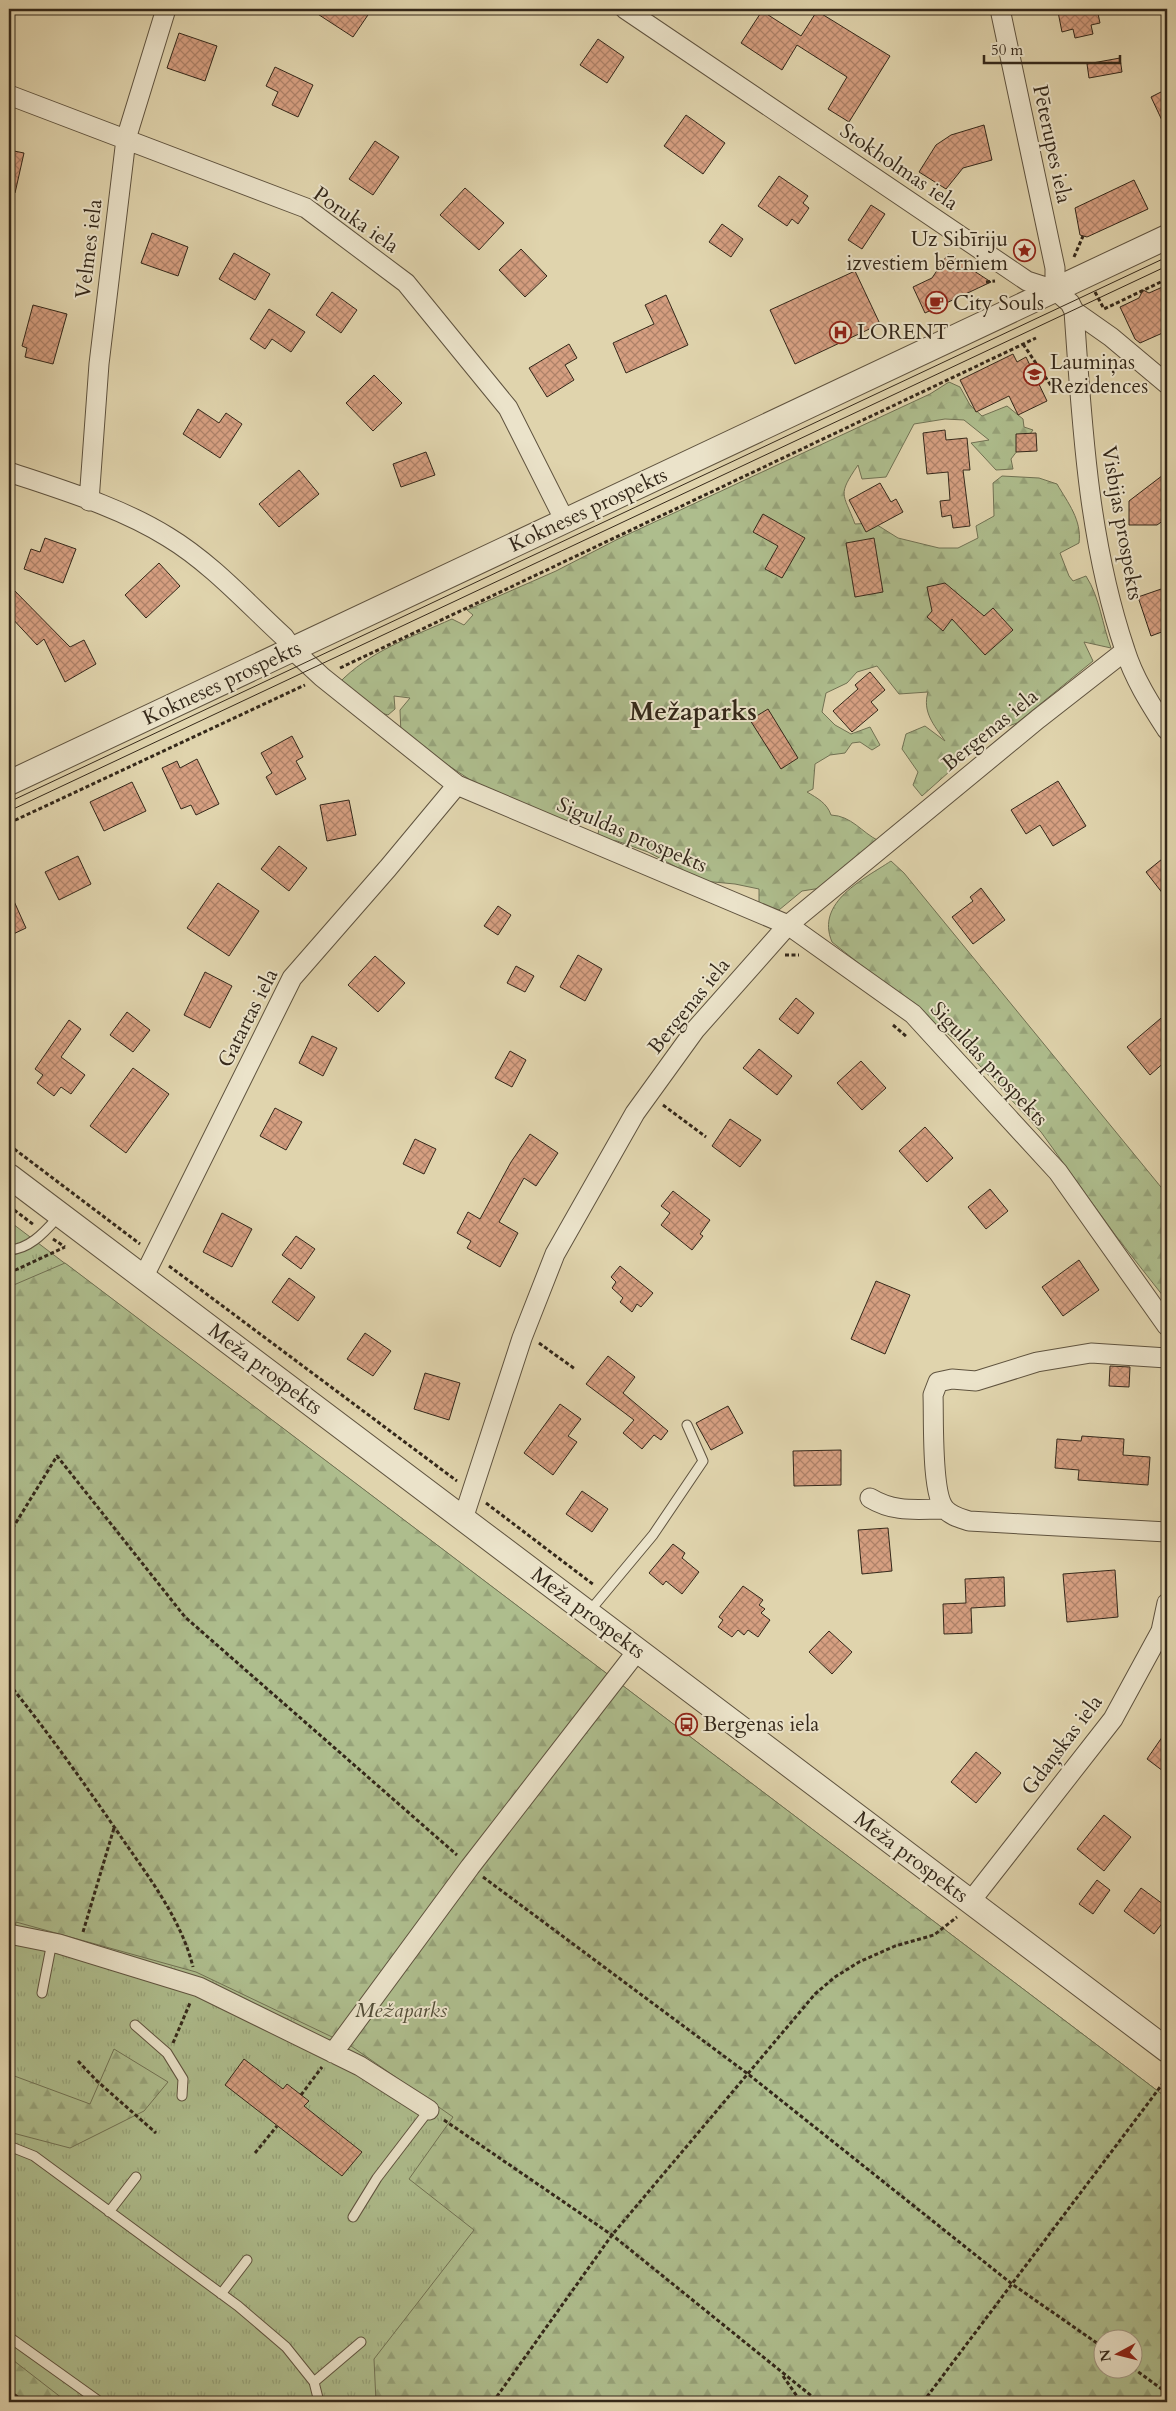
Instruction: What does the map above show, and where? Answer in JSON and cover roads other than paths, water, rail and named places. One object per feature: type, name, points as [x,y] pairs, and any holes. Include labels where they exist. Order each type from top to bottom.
[{"type":"street","name":"Velmes iela","points":[[89,501],[99,364],[126,139],[166,9]]},
{"type":"street","name":"Stokholmas iela","points":[[625,9],[1028,281],[1055,290],[1070,303],[1074,311],[1111,337],[1167,384]]},
{"type":"street","name":"Pēterupes iela","points":[[1000,9],[1055,268],[1055,290]]},
{"type":"street","name":"Poruka iela","points":[[9,95],[306,208],[406,283],[508,408],[565,521]]},
{"type":"street","name":"Kokneses prospekts","points":[[9,782],[293,650],[1167,237]]},
{"type":"street","name":"Visbijas prospekts","points":[[1074,311],[1089,488],[1105,572],[1125,651],[1146,695],[1167,730]]},
{"type":"street","name":"Siguldas prospekts","points":[[9,472],[135,519],[168,537],[196,556],[284,637],[293,650],[322,677],[457,785],[788,925],[913,1014],[1058,1172],[1167,1326]]},
{"type":"street","name":"Bergenas iela","points":[[463,1519],[480,1493],[522,1338],[555,1254],[640,1106],[695,1030],[788,925],[1038,719],[1125,651]]},
{"type":"street","name":"Gatartas iela","points":[[143,1278],[292,978],[457,785]]},
{"type":"street","name":"Meža prospekts","points":[[9,1176],[638,1650],[964,1909],[1167,2050]]},
{"type":"street","points":[[1167,1358],[1091,1353],[1037,1362],[976,1381],[952,1379],[938,1382],[933,1395],[936,1491],[944,1509],[954,1516],[969,1521],[1167,1532]]},
{"type":"street","points":[[870,1498],[885,1507],[944,1509]]},
{"type":"street","name":"Gdaņskas iela","points":[[964,1909],[1113,1719],[1161,1632],[1167,1603]]},
{"type":"street","points":[[333,2053],[470,1867],[638,1650]]},
{"type":"street","points":[[9,1934],[52,1942],[198,1987],[360,2066],[429,2110]]},
{"type":"lane","points":[[9,1250],[15,1250],[39,1238],[60,1215]]},
{"type":"lane","points":[[588,1613],[653,1535],[703,1462],[687,1425]]},
{"type":"lane","points":[[42,1993],[52,1942]]},
{"type":"lane","points":[[134,2026],[167,2053],[183,2079],[182,2096]]},
{"type":"lane","points":[[353,2217],[377,2178],[429,2110]]},
{"type":"lane","points":[[9,2146],[34,2156],[221,2294],[286,2347],[314,2382],[319,2402]]},
{"type":"lane","points":[[110,2212],[136,2177]]},
{"type":"lane","points":[[221,2294],[247,2260]]},
{"type":"lane","points":[[9,2336],[100,2402]]},
{"type":"lane","points":[[314,2382],[361,2342]]},
{"type":"tram line","points":[[9,802],[1167,257]]},
{"type":"tram line","points":[[9,811],[1167,266]]},
{"type":"place","name":"Uz Sibīriju izvestiem bērniem","points":[[1024,251]]},
{"type":"place","name":"City Souls","points":[[937,303]]},
{"type":"place","name":"LORENT","points":[[841,332]]},
{"type":"place","name":"Laumiņas Rezidences","points":[[1034,374]]},
{"type":"place","name":"Bergenas iela","points":[[687,1724]]},
{"type":"district","name":"Mežaparks","points":[[693,711]]}]
